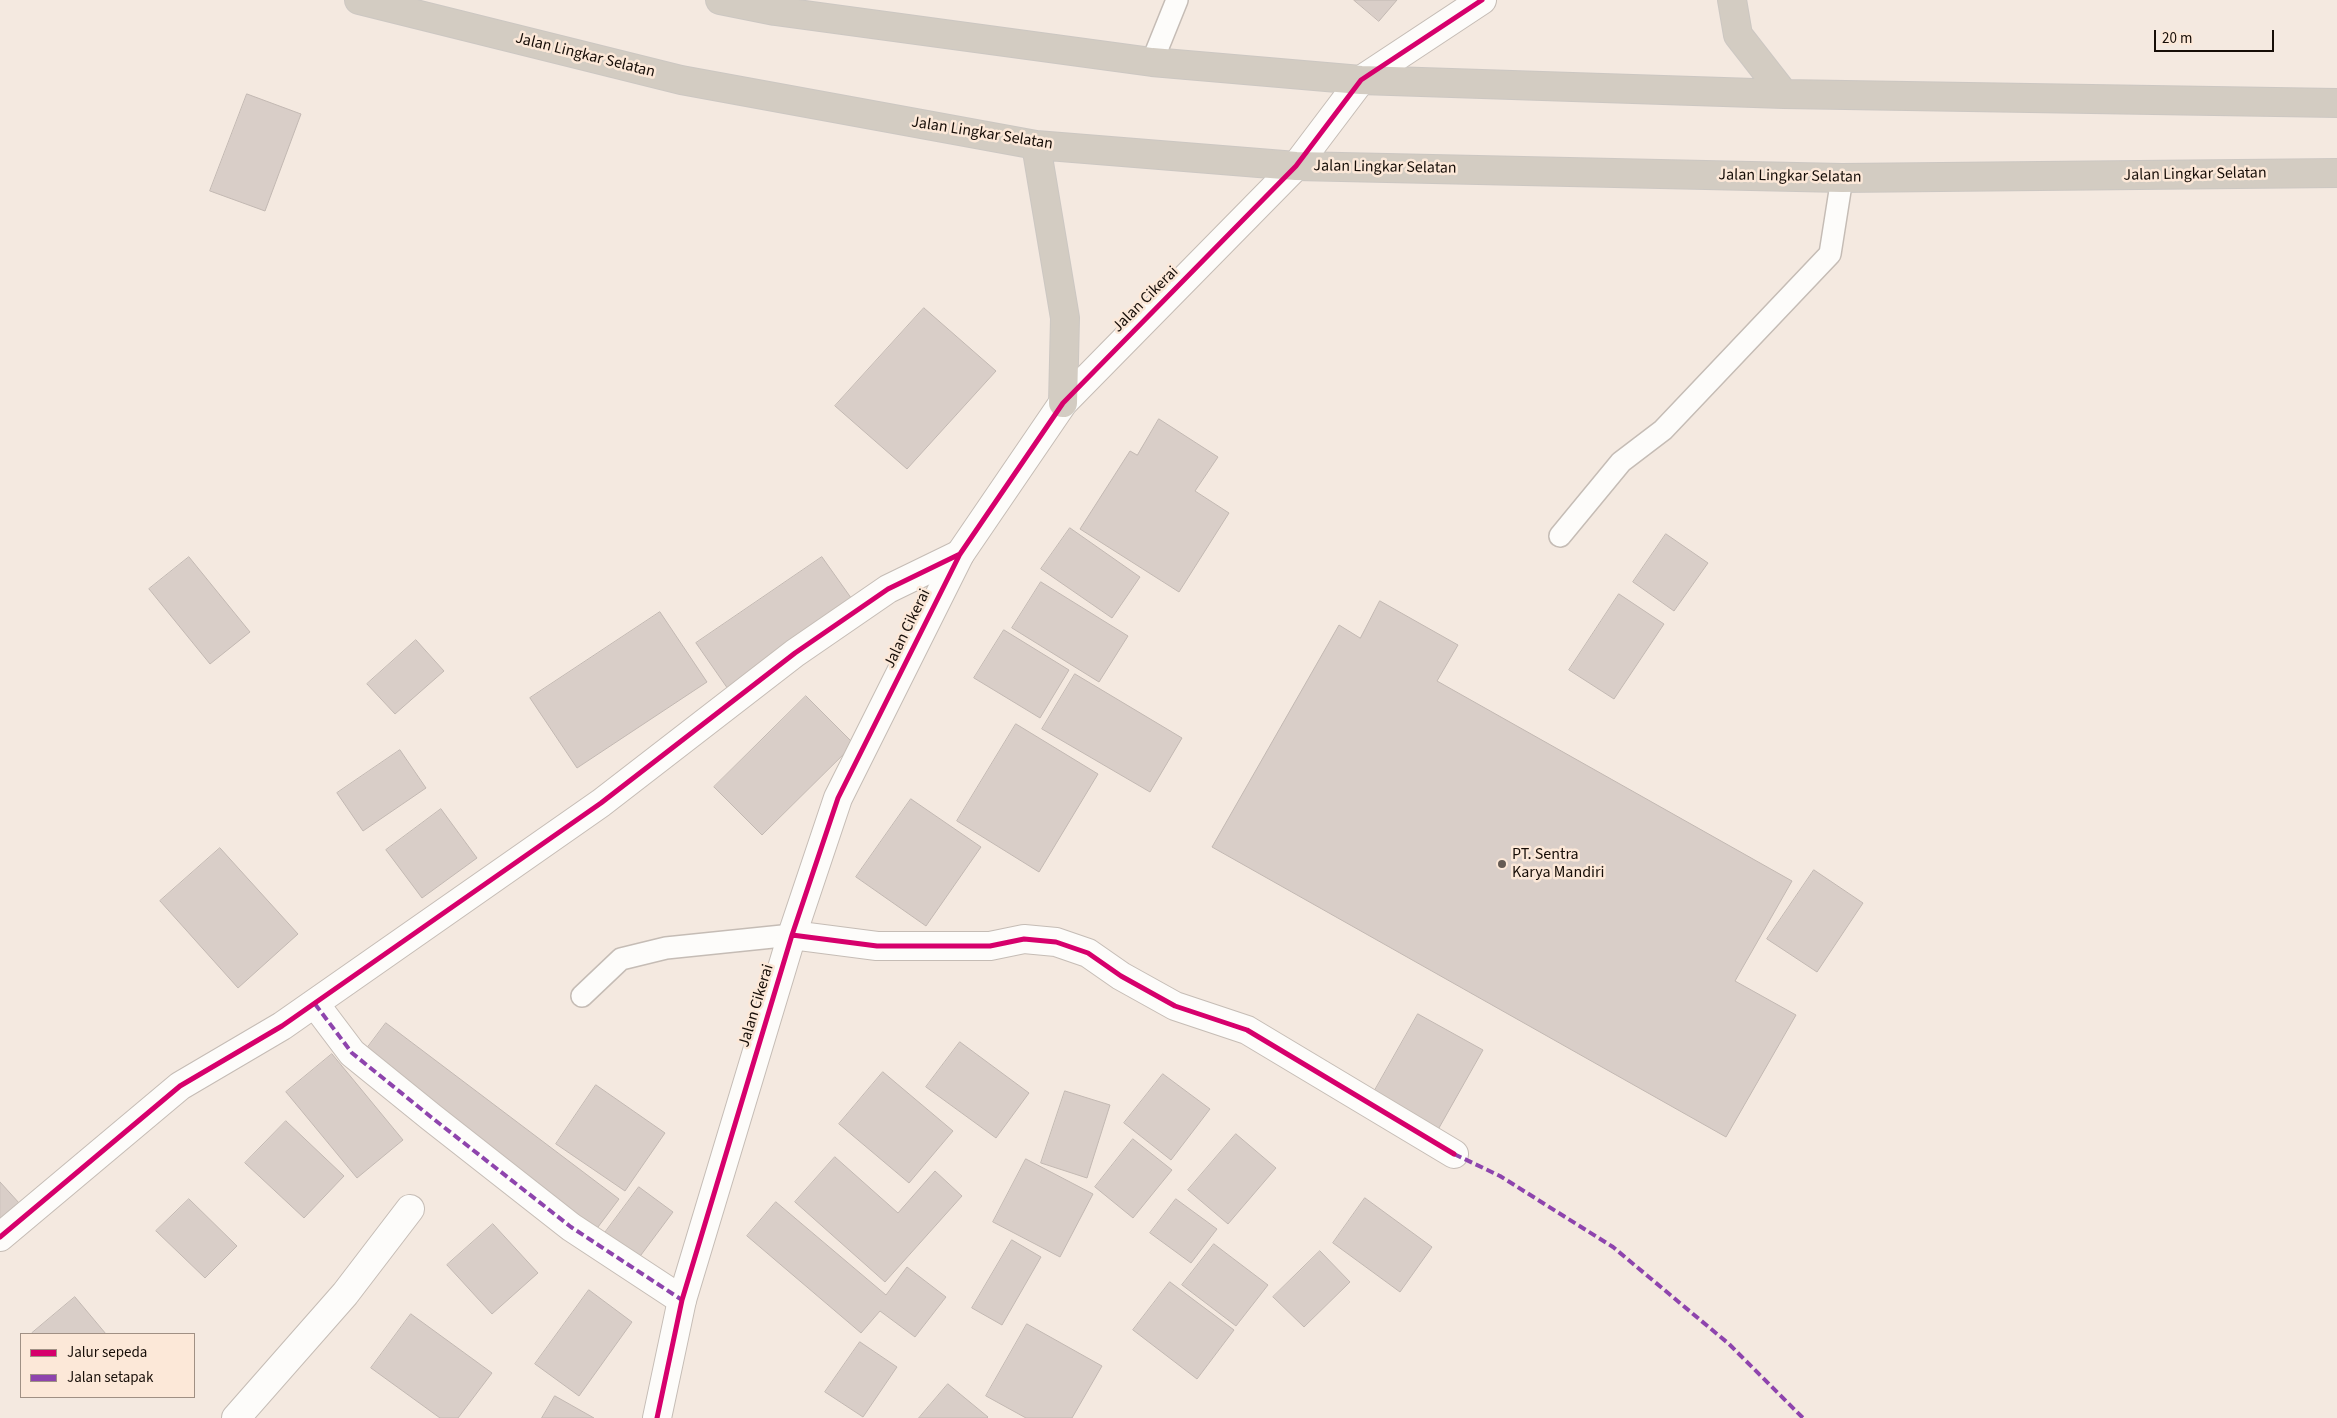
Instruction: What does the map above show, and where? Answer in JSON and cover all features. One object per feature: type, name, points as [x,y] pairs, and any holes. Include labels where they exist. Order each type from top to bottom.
[{"type":"highway","name":"Jalan Lingkar Selatan","points":[[359,0],[681,80],[1036,145],[1296,166],[1842,178],[2337,173]]},
{"type":"highway","points":[[720,0],[775,11],[1152,62],[1362,80],[1784,94],[2337,103]]},
{"type":"highway","points":[[1732,0],[1738,35],[1784,94]]},
{"type":"highway","points":[[1036,145],[1065,318],[1063,403]]},
{"type":"street","name":"Jalan Cikerai","points":[[657,1418],[682,1300],[792,935],[838,798],[960,554],[1063,403],[1296,166],[1362,80],[1482,0]]},
{"type":"street","points":[[0,1237],[180,1086],[282,1026],[315,1004],[601,803],[795,653],[888,589],[960,554]]},
{"type":"street","points":[[792,935],[877,946],[990,946],[1024,939],[1056,942],[1088,953],[1121,976],[1175,1006],[1247,1030],[1454,1154]]},
{"type":"street","points":[[315,1004],[352,1053],[571,1227],[682,1300]]},
{"type":"street","points":[[236,1418],[345,1294],[410,1209]]},
{"type":"lane","points":[[1152,62],[1177,0]]},
{"type":"lane","points":[[1560,536],[1590,497],[1621,462],[1663,430],[1830,254],[1842,178]]},
{"type":"lane","points":[[582,996],[621,959],[666,948],[792,935]]},
{"type":"building","points":[[1354,0],[1397,0],[1379,21]]},
{"type":"building","points":[[247,94],[301,114],[265,211],[210,191]]},
{"type":"building","points":[[924,308],[996,371],[907,469],[835,406]]},
{"type":"building","points":[[1159,419],[1218,457],[1195,491],[1229,513],[1179,592],[1080,529],[1130,451],[1137,455]]},
{"type":"building","points":[[1070,528],[1140,577],[1112,618],[1041,569]]},
{"type":"building","points":[[1666,534],[1708,563],[1674,611],[1633,582]]},
{"type":"building","points":[[189,557],[250,632],[210,664],[149,589]]},
{"type":"building","points":[[822,557],[854,602],[728,689],[696,643]]},
{"type":"building","points":[[1041,582],[1128,636],[1099,682],[1012,628]]},
{"type":"building","points":[[1619,594],[1664,624],[1614,699],[1569,670]]},
{"type":"building","name":"PT. Sentra Karya Mandiri","points":[[1380,601],[1458,645],[1437,681],[1792,881],[1735,981],[1796,1015],[1726,1137],[1212,847],[1339,625],[1360,638]]},
{"type":"building","points":[[660,612],[707,682],[577,768],[530,698]]},
{"type":"building","points":[[1004,630],[1069,670],[1040,718],[974,678]]},
{"type":"building","points":[[416,640],[444,671],[395,714],[367,684]]},
{"type":"building","points":[[1075,674],[1182,738],[1150,792],[1042,729]]},
{"type":"building","points":[[806,696],[854,744],[762,835],[714,787]]},
{"type":"building","points":[[1016,724],[1098,774],[1039,872],[957,821]]},
{"type":"building","points":[[400,750],[426,788],[363,831],[337,793]]},
{"type":"building","points":[[911,799],[981,847],[926,926],[856,877]]},
{"type":"building","points":[[441,809],[477,858],[422,898],[386,850]]},
{"type":"building","points":[[220,848],[298,934],[238,988],[160,901]]},
{"type":"building","points":[[1814,870],[1863,903],[1817,972],[1767,939]]},
{"type":"building","points":[[1418,1014],[1483,1050],[1435,1135],[1370,1099]]},
{"type":"building","points":[[386,1023],[619,1199],[595,1231],[362,1055]]},
{"type":"building","points":[[960,1042],[1029,1093],[996,1138],[926,1087]]},
{"type":"building","points":[[332,1054],[403,1140],[357,1178],[286,1092]]},
{"type":"building","points":[[883,1072],[953,1131],[909,1183],[839,1124]]},
{"type":"building","points":[[1163,1074],[1210,1109],[1171,1160],[1124,1123]]},
{"type":"building","points":[[596,1085],[665,1133],[625,1191],[556,1144]]},
{"type":"building","points":[[1065,1091],[1110,1105],[1087,1178],[1041,1163]]},
{"type":"building","points":[[286,1121],[344,1176],[304,1218],[245,1163]]},
{"type":"building","points":[[1236,1134],[1276,1168],[1228,1224],[1188,1190]]},
{"type":"building","points":[[1133,1139],[1172,1170],[1133,1218],[1095,1187]]},
{"type":"building","points":[[835,1157],[898,1213],[935,1171],[962,1196],[885,1282],[795,1202]]},
{"type":"building","points":[[1026,1159],[1093,1194],[1060,1257],[993,1222]]},
{"type":"building","points":[[0,1182],[20,1204],[0,1221]]},
{"type":"building","points":[[639,1187],[673,1212],[638,1259],[604,1234]]},
{"type":"building","points":[[1365,1198],[1432,1247],[1400,1292],[1333,1243]]},
{"type":"building","points":[[189,1199],[237,1246],[205,1278],[156,1231]]},
{"type":"building","points":[[1176,1199],[1217,1229],[1191,1263],[1150,1233]]},
{"type":"building","points":[[776,1202],[886,1295],[907,1267],[946,1297],[915,1337],[880,1311],[861,1333],[747,1236]]},
{"type":"building","points":[[493,1224],[538,1273],[492,1314],[447,1265]]},
{"type":"building","points":[[1012,1240],[1041,1257],[1002,1325],[972,1308]]},
{"type":"building","points":[[1214,1244],[1268,1285],[1236,1326],[1182,1285]]},
{"type":"building","points":[[1320,1251],[1350,1282],[1304,1327],[1273,1297]]},
{"type":"building","points":[[1170,1282],[1234,1330],[1197,1379],[1133,1330]]},
{"type":"building","points":[[589,1290],[632,1322],[579,1396],[535,1364]]},
{"type":"building","points":[[75,1297],[105,1333],[32,1333]]},
{"type":"building","points":[[411,1314],[492,1373],[458,1418],[440,1418],[371,1368]]},
{"type":"building","points":[[1027,1324],[1102,1366],[1072,1418],[1026,1418],[986,1396]]},
{"type":"building","points":[[860,1342],[897,1367],[863,1417],[825,1392]]},
{"type":"building","points":[[948,1384],[988,1417],[919,1418]]},
{"type":"building","points":[[555,1396],[594,1418],[542,1418]]},
{"type":"marked path","points":[[315,1004],[352,1053],[431,1117],[571,1227],[682,1300]]},
{"type":"marked path","points":[[1454,1154],[1500,1176],[1613,1247],[1729,1344],[1803,1418]]},
{"type":"cycle path","points":[[657,1418],[682,1300],[792,935],[838,798],[960,554],[1063,403],[1296,166],[1361,80],[1482,0]]},
{"type":"cycle path","points":[[0,1237],[180,1086],[282,1026],[601,803],[795,653],[888,589],[960,554]]},
{"type":"cycle path","points":[[792,935],[877,946],[990,946],[1024,939],[1056,942],[1088,953],[1121,976],[1175,1006],[1247,1030],[1454,1154]]},
{"type":"place","name":"PT. Sentra Karya Mandiri","points":[[1502,864]]}]
